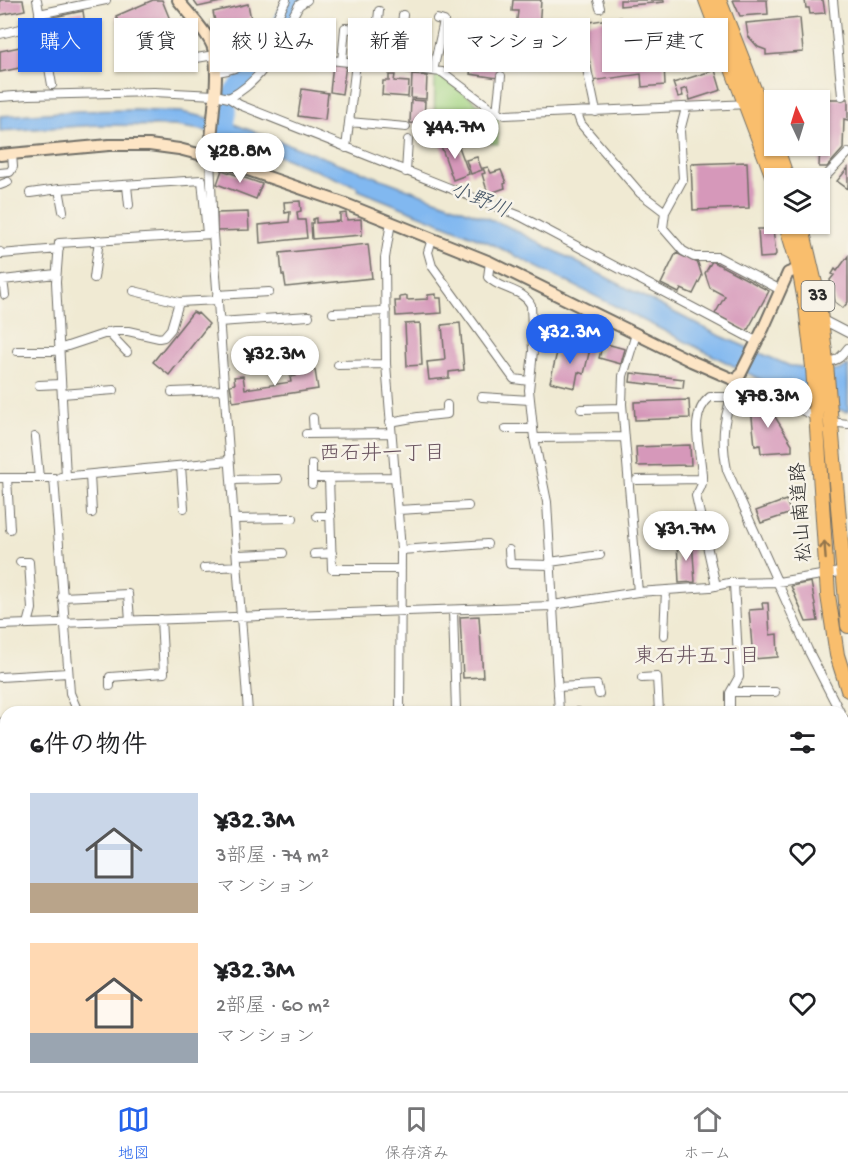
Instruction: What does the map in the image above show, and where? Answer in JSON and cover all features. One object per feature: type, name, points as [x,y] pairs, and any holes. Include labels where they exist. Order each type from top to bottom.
[{"type":"highway","points":[[706,0],[764,123]]},
{"type":"highway","points":[[719,0],[753,103],[771,168]]},
{"type":"highway","name":"松山南道路","points":[[791,234],[805,266],[821,319],[826,574],[837,655],[848,690]]},
{"type":"highway","name":"松山南道路","points":[[802,234],[822,366]]},
{"type":"highway","name":"松山南道路","points":[[823,416],[845,571],[848,626]]},
{"type":"street","points":[[37,0],[40,18]]},
{"type":"street","points":[[39,14],[106,0]]},
{"type":"street","points":[[178,0],[207,37],[210,45]]},
{"type":"street","points":[[277,18],[286,0]]},
{"type":"street","points":[[292,18],[299,5],[307,0]]},
{"type":"street","points":[[832,0],[842,96]]},
{"type":"street","points":[[378,18],[379,10]]},
{"type":"street","points":[[437,19],[444,21],[433,71],[450,76],[497,112],[516,116],[753,103]]},
{"type":"street","points":[[342,61],[345,28],[348,28]]},
{"type":"street","points":[[0,34],[18,30]]},
{"type":"street","points":[[838,44],[848,43]]},
{"type":"street","points":[[336,60],[348,62]]},
{"type":"street","points":[[50,72],[52,85]]},
{"type":"street","points":[[210,234],[210,153],[215,72]]},
{"type":"street","points":[[0,97],[154,92],[229,98],[241,92],[261,72]]},
{"type":"street","points":[[346,148],[355,72]]},
{"type":"street","points":[[588,72],[597,112]]},
{"type":"street","points":[[497,112],[501,76]]},
{"type":"street","points":[[229,98],[240,105],[346,148],[520,216],[755,343]]},
{"type":"street","points":[[686,108],[680,130],[683,179],[665,212],[663,228],[683,251],[694,257],[718,257],[779,289]]},
{"type":"street","points":[[577,113],[581,124],[631,183],[665,212]]},
{"type":"street","points":[[349,122],[406,127]]},
{"type":"street","points":[[406,172],[408,140]]},
{"type":"street","points":[[0,155],[149,145],[210,153],[490,262],[716,374],[738,379],[823,416],[848,424]]},
{"type":"street","points":[[830,172],[848,153]]},
{"type":"street","points":[[0,173],[10,172],[13,167],[12,154]]},
{"type":"street","points":[[30,193],[59,189],[202,180],[218,298],[248,706]]},
{"type":"street","points":[[0,185],[9,182]]},
{"type":"street","points":[[127,186],[129,205]]},
{"type":"street","points":[[59,189],[63,211]]},
{"type":"street","points":[[391,222],[385,258],[386,364],[401,550],[400,706]]},
{"type":"street","points":[[66,477],[56,274],[60,243],[210,234]]},
{"type":"street","points":[[432,239],[428,252],[432,266],[514,379],[529,381]]},
{"type":"street","points":[[94,278],[99,240]]},
{"type":"street","points":[[0,252],[1,254],[59,249]]},
{"type":"street","points":[[490,262],[488,277],[492,282],[521,294],[528,299],[531,305],[533,351],[529,381],[530,400],[547,502],[559,706]]},
{"type":"street","points":[[805,266],[788,273],[779,289],[764,327],[738,379],[722,433],[727,471],[808,650],[837,706]]},
{"type":"street","points":[[5,295],[3,280],[56,274]]},
{"type":"street","points":[[134,291],[179,302],[269,292]]},
{"type":"street","points":[[17,351],[60,349],[74,342],[108,332],[128,331],[159,338],[164,337],[171,329],[179,302]]},
{"type":"street","points":[[333,313],[386,311]]},
{"type":"street","points":[[219,322],[309,316]]},
{"type":"street","points":[[821,319],[848,333]]},
{"type":"street","points":[[108,332],[127,352]]},
{"type":"street","points":[[636,334],[622,382],[622,408],[638,592]]},
{"type":"street","points":[[822,366],[842,357],[848,348]]},
{"type":"street","points":[[338,365],[386,364]]},
{"type":"street","points":[[39,385],[62,384]]},
{"type":"street","points":[[62,394],[114,390]]},
{"type":"street","points":[[172,392],[224,390]]},
{"type":"street","points":[[716,586],[696,496],[701,488],[702,479],[698,429],[700,413],[706,400],[710,397],[731,397]]},
{"type":"street","points":[[482,398],[530,400]]},
{"type":"street","points":[[390,423],[447,414],[447,405]]},
{"type":"street","points":[[581,409],[622,408]]},
{"type":"street","points":[[314,418],[310,434],[391,433]]},
{"type":"street","points":[[506,429],[534,433],[624,437]]},
{"type":"street","points":[[35,437],[39,478]]},
{"type":"street","points":[[10,529],[4,478],[54,478],[230,461]]},
{"type":"street","points":[[312,464],[312,481],[329,478],[395,477]]},
{"type":"street","points":[[180,466],[184,508]]},
{"type":"street","points":[[90,475],[92,513]]},
{"type":"street","points":[[54,478],[63,622],[70,693],[75,706]]},
{"type":"street","points":[[329,478],[332,569],[401,569]]},
{"type":"street","points":[[231,480],[278,479]]},
{"type":"street","points":[[637,480],[702,479]]},
{"type":"street","points":[[398,510],[468,506]]},
{"type":"street","points":[[317,516],[331,516]]},
{"type":"street","points":[[234,519],[293,518]]},
{"type":"street","points":[[401,550],[487,544]]},
{"type":"street","points":[[509,550],[510,564],[551,563],[600,555]]},
{"type":"street","points":[[238,555],[283,553]]},
{"type":"street","points":[[314,554],[332,553]]},
{"type":"street","points":[[21,562],[29,562],[32,609],[28,624]]},
{"type":"street","points":[[204,568],[238,566]]},
{"type":"street","points":[[0,625],[552,606],[638,592],[734,583],[778,582],[845,571]]},
{"type":"street","points":[[730,706],[729,698],[739,677],[734,583]]},
{"type":"street","points":[[664,635],[666,590]]},
{"type":"street","points":[[62,597],[128,594],[130,620]]},
{"type":"street","points":[[453,610],[456,706]]},
{"type":"street","points":[[110,686],[110,677],[164,673],[161,619]]},
{"type":"street","points":[[0,677],[68,673]]},
{"type":"street","points":[[642,678],[657,677],[659,706]]},
{"type":"street","points":[[557,687],[597,686],[599,694]]},
{"type":"street","points":[[731,692],[775,692]]},
{"type":"green space","points":[[438,74],[498,117],[498,144],[434,138],[435,75]]},
{"type":"water","points":[[134,110],[181,112],[231,123],[505,225],[716,334],[790,366],[834,371],[848,365],[848,412],[789,394],[490,243],[358,190],[358,187],[228,136],[175,126],[98,125],[0,131],[0,116]]},
{"type":"building","points":[[0,0],[23,0],[25,10],[0,15]]},
{"type":"building","points":[[153,0],[162,0],[169,18],[117,18],[116,16]]},
{"type":"building","points":[[193,0],[224,0],[225,1],[198,7]]},
{"type":"building","points":[[513,0],[541,0],[540,18],[517,18],[518,11],[512,11]]},
{"type":"building","points":[[620,0],[664,0],[664,2],[620,6]]},
{"type":"building","points":[[733,0],[767,0],[768,14],[740,16]]},
{"type":"building","points":[[805,0],[823,0],[825,13],[810,14]]},
{"type":"building","points":[[248,4],[251,18],[214,18],[213,12]]},
{"type":"building","points":[[83,11],[84,18],[49,18]]},
{"type":"building","points":[[800,18],[803,52],[766,55],[766,50],[758,47],[748,36],[746,23]]},
{"type":"building","points":[[602,20],[602,72],[664,72],[665,85],[642,87],[641,74],[592,81],[590,22]]},
{"type":"building","points":[[18,47],[18,68],[0,72],[0,51]]},
{"type":"building","points":[[336,64],[346,65],[342,94],[330,92],[332,72],[336,72]]},
{"type":"building","points":[[470,72],[499,72],[498,78],[470,74]]},
{"type":"building","points":[[716,72],[721,90],[690,100],[687,88],[681,90],[683,96],[678,97],[673,83]]},
{"type":"building","points":[[389,75],[395,75],[394,81],[409,82],[408,97],[382,95],[383,81],[389,81]]},
{"type":"building","points":[[412,75],[427,76],[426,99],[411,98]]},
{"type":"building","points":[[302,89],[328,93],[325,120],[298,116]]},
{"type":"building","points":[[830,99],[848,99],[848,120],[844,119],[843,149],[827,167],[819,167],[819,156],[830,156]]},
{"type":"building","points":[[411,100],[425,101],[424,124],[410,123]]},
{"type":"building","points":[[440,143],[458,144],[469,174],[453,180]]},
{"type":"building","points":[[477,157],[482,170],[471,174],[466,160]]},
{"type":"building","points":[[747,162],[749,208],[693,210],[691,164]]},
{"type":"building","points":[[488,167],[491,173],[501,170],[506,183],[505,188],[488,194],[482,174],[485,173],[483,168]]},
{"type":"building","points":[[848,168],[848,189],[837,181]]},
{"type":"building","points":[[222,170],[262,184],[256,199],[217,184]]},
{"type":"building","points":[[300,201],[301,211],[297,212],[298,220],[305,220],[307,238],[260,243],[259,225],[289,222],[290,212],[285,213],[284,202]]},
{"type":"building","points":[[248,212],[249,230],[217,231],[217,213]]},
{"type":"building","points":[[346,213],[347,220],[361,219],[362,235],[312,239],[313,219],[316,218],[316,223],[340,221],[340,214]]},
{"type":"building","points":[[758,229],[764,229],[764,234],[774,234],[776,254],[774,257],[760,258]]},
{"type":"building","points":[[368,244],[372,278],[286,287],[284,275],[282,275],[280,253]]},
{"type":"building","points":[[676,253],[698,263],[702,276],[693,294],[681,289],[679,293],[661,284]]},
{"type":"building","points":[[848,256],[848,302],[843,308],[835,302],[830,280],[835,269],[837,271]]},
{"type":"building","points":[[712,261],[769,291],[747,331],[715,314],[725,296],[710,288],[705,273]]},
{"type":"building","points":[[436,294],[436,298],[441,298],[442,313],[396,316],[395,301],[400,301],[400,297],[407,296],[407,300],[428,299],[428,295]]},
{"type":"building","points":[[193,312],[198,313],[209,324],[169,375],[153,362]]},
{"type":"building","points":[[420,323],[422,365],[407,366],[405,324]]},
{"type":"building","points":[[460,323],[464,370],[449,372],[449,378],[429,380],[427,362],[445,360],[442,325]]},
{"type":"building","points":[[567,343],[590,349],[584,374],[578,372],[575,388],[550,382],[558,348],[566,348]]},
{"type":"building","points":[[603,343],[625,349],[621,364],[599,358]]},
{"type":"building","points":[[315,370],[318,389],[233,402],[230,385],[235,384],[234,377],[243,376],[245,389],[291,382],[290,377],[296,376],[295,373]]},
{"type":"building","points":[[631,373],[684,379],[683,388],[630,382]]},
{"type":"building","points":[[757,396],[764,399],[792,444],[792,451],[761,453],[760,445],[755,446],[751,408]]},
{"type":"building","points":[[689,400],[690,418],[635,420],[634,402]]},
{"type":"building","points":[[690,445],[691,465],[637,466],[636,447]]},
{"type":"building","points":[[786,500],[791,513],[761,523],[756,511]]},
{"type":"building","points":[[692,540],[695,582],[679,583],[677,541]]},
{"type":"building","points":[[811,582],[818,621],[806,622],[791,586]]},
{"type":"building","points":[[762,603],[768,603],[770,635],[777,634],[778,657],[753,659],[749,610],[763,609]]},
{"type":"building","points":[[479,616],[483,677],[463,678],[460,617]]},
{"type":"waterway","points":[[232,93],[264,58],[296,0]]},
{"type":"waterway","points":[[225,130],[228,110]]},
{"type":"district","name":"西石井一丁目","points":[[382,455]]},
{"type":"district","name":"東石井五丁目","points":[[697,658]]},
{"type":"water label","name":"小野川","points":[[479,202]]}]
